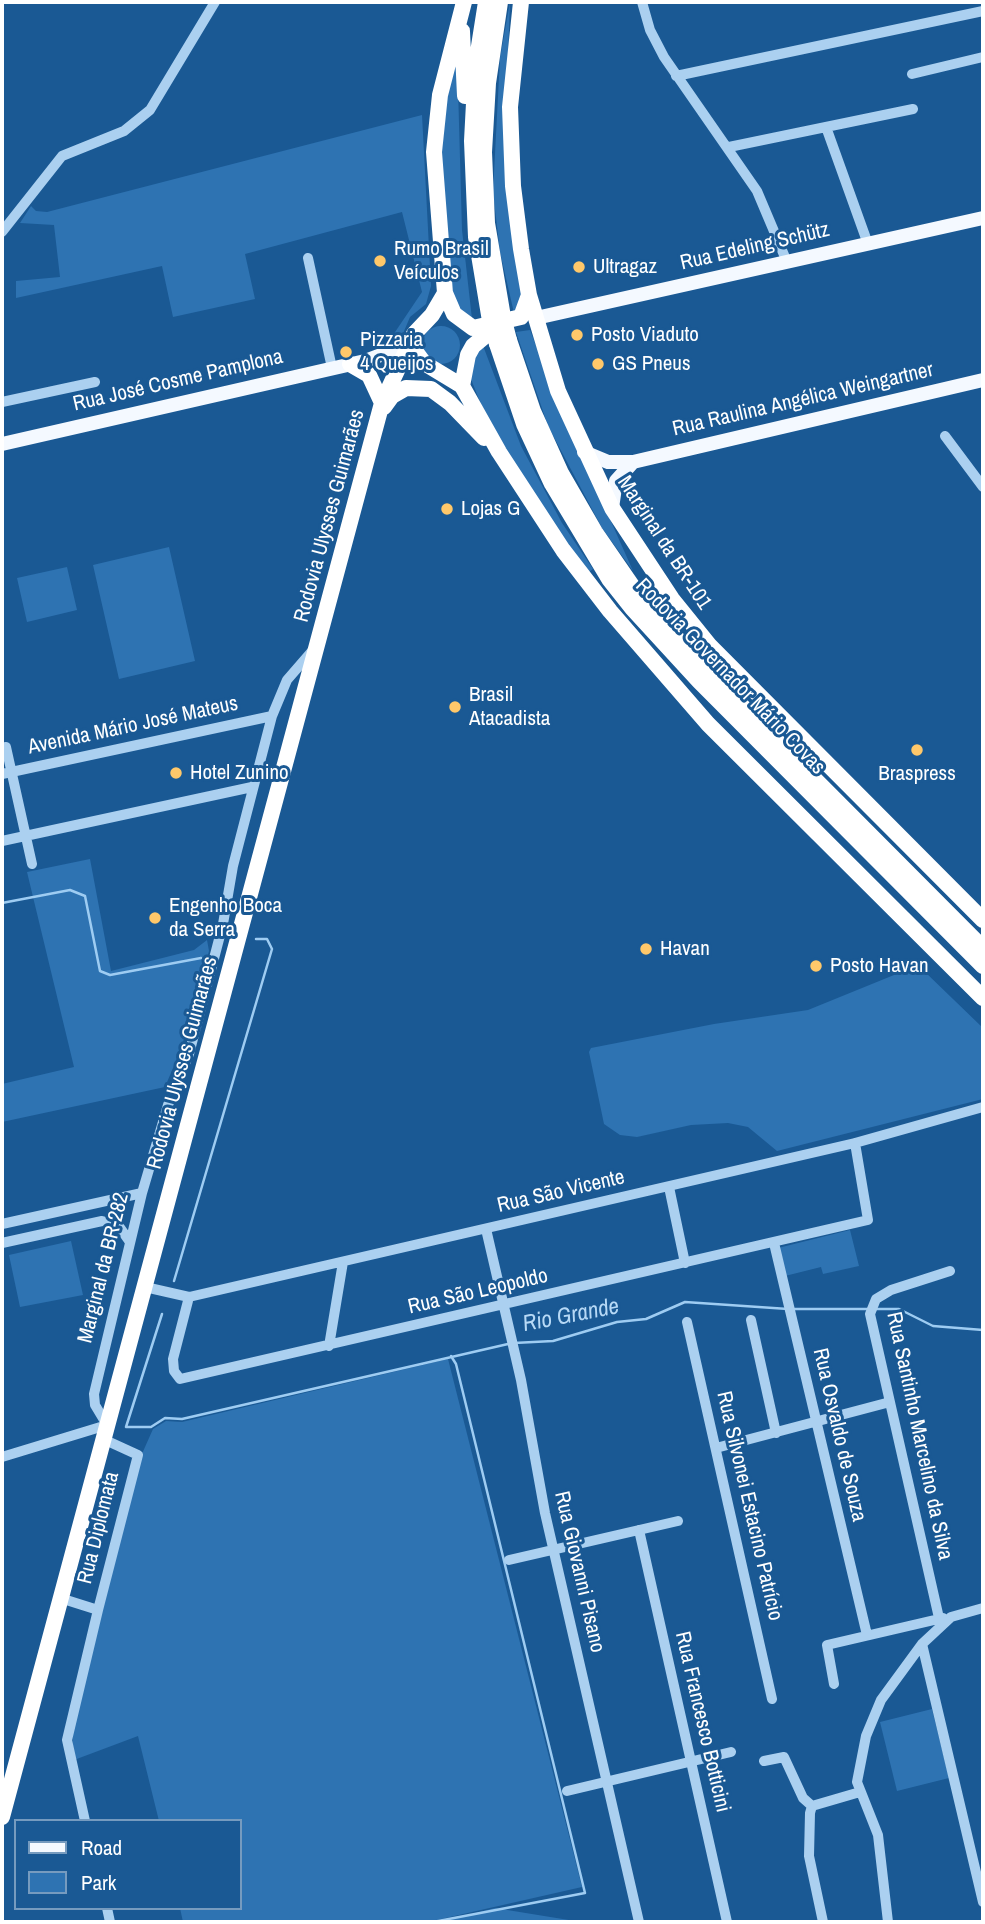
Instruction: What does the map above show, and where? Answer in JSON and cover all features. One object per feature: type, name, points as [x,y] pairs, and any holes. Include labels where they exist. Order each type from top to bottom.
[{"type":"highway","name":"Rodovia Governador Mário Covas","points":[[486,2],[473,97],[474,211],[497,332],[524,424],[552,484],[609,579],[660,640],[983,968]]},
{"type":"highway","name":"Rodovia Governador Mário Covas","points":[[500,2],[486,108],[485,193],[497,332],[545,440],[577,503],[613,559],[656,616],[694,658],[983,948]]},
{"type":"highway","points":[[494,32],[507,2]]},
{"type":"highway","name":"Marginal da BR-101","points":[[520,2],[513,55],[510,137],[515,217],[529,295],[558,391],[612,508],[672,599],[710,646],[983,920]]},
{"type":"highway","points":[[462,6],[474,211]]},
{"type":"highway","points":[[462,6],[440,95],[434,152],[444,293],[454,314],[473,328],[516,321],[525,313],[529,295]]},
{"type":"highway","name":"Rodovia Ulysses Guimarães","points":[[2,1816],[381,408],[410,344],[444,293]]},
{"type":"highway","points":[[426,321],[442,319],[471,337],[529,328],[542,342]]},
{"type":"highway","points":[[462,386],[472,346],[497,332]]},
{"type":"highway","points":[[410,344],[430,368],[462,386],[499,452],[586,581],[708,724],[983,998]]},
{"type":"highway","points":[[358,362],[369,375],[381,408],[399,391],[414,386],[431,389],[450,403],[499,452]]},
{"type":"highway","points":[[399,366],[430,368]]},
{"type":"highway","points":[[613,559],[710,656],[754,691]]},
{"type":"highway","points":[[660,640],[745,760]]},
{"type":"highway","points":[[872,887],[983,968]]},
{"type":"main road","name":"Rua Edeling Schütz","points":[[536,318],[983,218]]},
{"type":"main road","name":"Rua José Cosme Pamplona","points":[[2,444],[358,362],[410,344]]},
{"type":"main road","name":"Rua José Cosme Pamplona","points":[[358,362],[399,366]]},
{"type":"main road","name":"Rua Raulina Angélica Weingartner","points":[[584,452],[608,462],[633,462],[983,380]]},
{"type":"main road","points":[[612,508],[616,481],[633,462]]},
{"type":"street","points":[[2,232],[62,156],[124,131],[150,110],[215,2]]},
{"type":"street","points":[[642,2],[650,30],[676,76],[729,147],[757,191],[787,262]]},
{"type":"street","points":[[676,76],[983,11]]},
{"type":"street","points":[[912,74],[983,57]]},
{"type":"street","points":[[729,147],[913,109]]},
{"type":"street","points":[[827,127],[868,244]]},
{"type":"street","points":[[308,258],[332,368]]},
{"type":"street","points":[[2,402],[95,382]]},
{"type":"street","points":[[945,436],[983,487]]},
{"type":"street","name":"Marginal da BR-282","points":[[105,1432],[94,1394],[142,1193],[168,1105],[192,1040],[223,924],[233,866],[252,787],[272,716],[287,680],[318,644]]},
{"type":"street","name":"Avenida Mário José Mateus","points":[[7,773],[272,716]]},
{"type":"street","points":[[6,747],[7,773],[32,864]]},
{"type":"street","points":[[2,841],[252,787]]},
{"type":"street","name":"Rua São Vicente","points":[[145,1287],[189,1297],[855,1143],[983,1107]]},
{"type":"street","name":"Rua São Leopoldo","points":[[189,1297],[173,1359],[174,1371],[180,1379],[869,1220],[855,1143]]},
{"type":"street","points":[[669,1187],[685,1263]]},
{"type":"street","points":[[2,1224],[142,1193]]},
{"type":"street","points":[[2,1241],[102,1221],[118,1225],[130,1242]]},
{"type":"street","name":"Rua Giovanni Pisano","points":[[486,1229],[516,1353],[554,1549],[639,1922]]},
{"type":"street","name":"Rua Osvaldo de Souza","points":[[774,1243],[867,1635]]},
{"type":"street","points":[[329,1346],[343,1262]]},
{"type":"street","name":"Rua Santinho Marcelino da Silva","points":[[939,1618],[890,1402],[872,1309],[882,1295],[900,1285],[950,1271]]},
{"type":"street","points":[[751,1320],[776,1433]]},
{"type":"street","name":"Rua Silvonei Estacino Patrício","points":[[687,1322],[772,1699]]},
{"type":"street","points":[[716,1448],[776,1433],[816,1419],[890,1402]]},
{"type":"street","points":[[2,1457],[105,1432]]},
{"type":"street","name":"Rua Diplomata","points":[[85,1819],[67,1740],[97,1610],[138,1455],[105,1432]]},
{"type":"street","points":[[509,1560],[678,1521]]},
{"type":"street","name":"Rua Francesco Botticini","points":[[639,1530],[727,1922]]},
{"type":"street","points":[[60,1598],[97,1610]]},
{"type":"street","points":[[834,1684],[827,1645],[983,1608]]},
{"type":"street","points":[[888,1922],[878,1835],[860,1792],[857,1773],[872,1718],[890,1684],[922,1644],[951,1617]]},
{"type":"street","points":[[922,1644],[983,1902]]},
{"type":"street","points":[[567,1791],[732,1752]]},
{"type":"street","points":[[764,1760],[784,1757],[803,1798],[812,1806]]},
{"type":"street","points":[[812,1806],[860,1792]]},
{"type":"street","points":[[812,1806],[808,1824],[809,1856],[823,1922]]},
{"type":"green space","points":[[510,2],[505,139],[524,305],[514,313],[500,252],[493,192],[500,58]]},
{"type":"green space","points":[[457,52],[462,230],[472,319],[454,304],[440,168],[447,99]]},
{"type":"green space","points":[[422,115],[431,286],[426,304],[410,317],[402,336],[394,342],[387,344],[422,292],[402,212],[245,254],[255,299],[173,317],[162,266],[16,298],[16,281],[60,277],[54,225],[20,223],[31,206],[36,211],[47,212]]},
{"type":"green space","points":[[441,326],[455,331],[460,345],[455,359],[441,364],[427,359],[422,345],[427,331]]},
{"type":"green space","points":[[530,330],[558,402],[633,571],[602,528],[548,426],[516,332]]},
{"type":"green space","points":[[482,343],[521,446],[562,523],[593,569],[589,572],[561,535],[488,422],[467,369]]},
{"type":"green space","points":[[169,547],[195,661],[119,679],[93,565]]},
{"type":"green space","points":[[67,567],[77,610],[27,622],[17,578]]},
{"type":"green space","points":[[90,859],[111,971],[194,950],[207,940],[209,951],[181,1049],[165,1087],[2,1122],[2,1084],[74,1067],[27,872]]},
{"type":"green space","points":[[924,971],[983,1028],[983,1099],[777,1151],[748,1127],[728,1123],[691,1125],[637,1137],[620,1135],[604,1124],[589,1052],[591,1048],[714,1024],[808,1010],[894,975]]},
{"type":"green space","points":[[850,1230],[859,1266],[823,1274],[821,1267],[785,1276],[778,1248]]},
{"type":"green space","points":[[71,1241],[83,1295],[20,1307],[9,1255]]},
{"type":"green space","points":[[448,1359],[582,1887],[428,1922],[183,1922],[180,1910],[242,1910],[242,1819],[159,1819],[138,1736],[74,1760],[72,1731],[141,1456],[153,1429],[166,1421],[182,1422]]},
{"type":"green space","points":[[932,1709],[949,1778],[897,1791],[880,1722]]},
{"type":"green space","points":[[495,1908],[581,1922],[441,1922]]},
{"type":"waterway","points":[[2,903],[70,890],[85,896],[100,971],[110,975],[201,958]]},
{"type":"waterway","points":[[174,1281],[272,949],[267,939],[256,939]]},
{"type":"waterway","name":"Rio Grande","points":[[514,1343],[553,1341],[617,1322],[646,1319],[685,1302],[788,1309]]},
{"type":"waterway","name":"Rio Grande","points":[[794,1309],[868,1309]]},
{"type":"waterway","name":"Rio Grande","points":[[875,1309],[899,1309],[933,1326],[983,1330]]},
{"type":"waterway","name":"Rio Grande","points":[[162,1314],[126,1427],[151,1427],[165,1418],[182,1419],[508,1344]]},
{"type":"waterway","points":[[433,1922],[585,1893],[456,1364],[451,1356]]},
{"type":"place","name":"Rumo Brasil Veículos","points":[[380,261]]},
{"type":"place","name":"Ultragaz","points":[[579,267]]},
{"type":"place","name":"Posto Viaduto","points":[[577,335]]},
{"type":"place","name":"Pizzaria 4 Queijos","points":[[346,352]]},
{"type":"place","name":"GS Pneus","points":[[598,364]]},
{"type":"place","name":"Lojas G","points":[[447,509]]},
{"type":"place","name":"Brasil Atacadista","points":[[455,707]]},
{"type":"place","name":"Braspress","points":[[917,750]]},
{"type":"place","name":"Hotel Zunino","points":[[176,773]]},
{"type":"place","name":"Engenho Boca da Serra","points":[[155,918]]},
{"type":"place","name":"Havan","points":[[646,949]]},
{"type":"place","name":"Posto Havan","points":[[816,966]]}]
